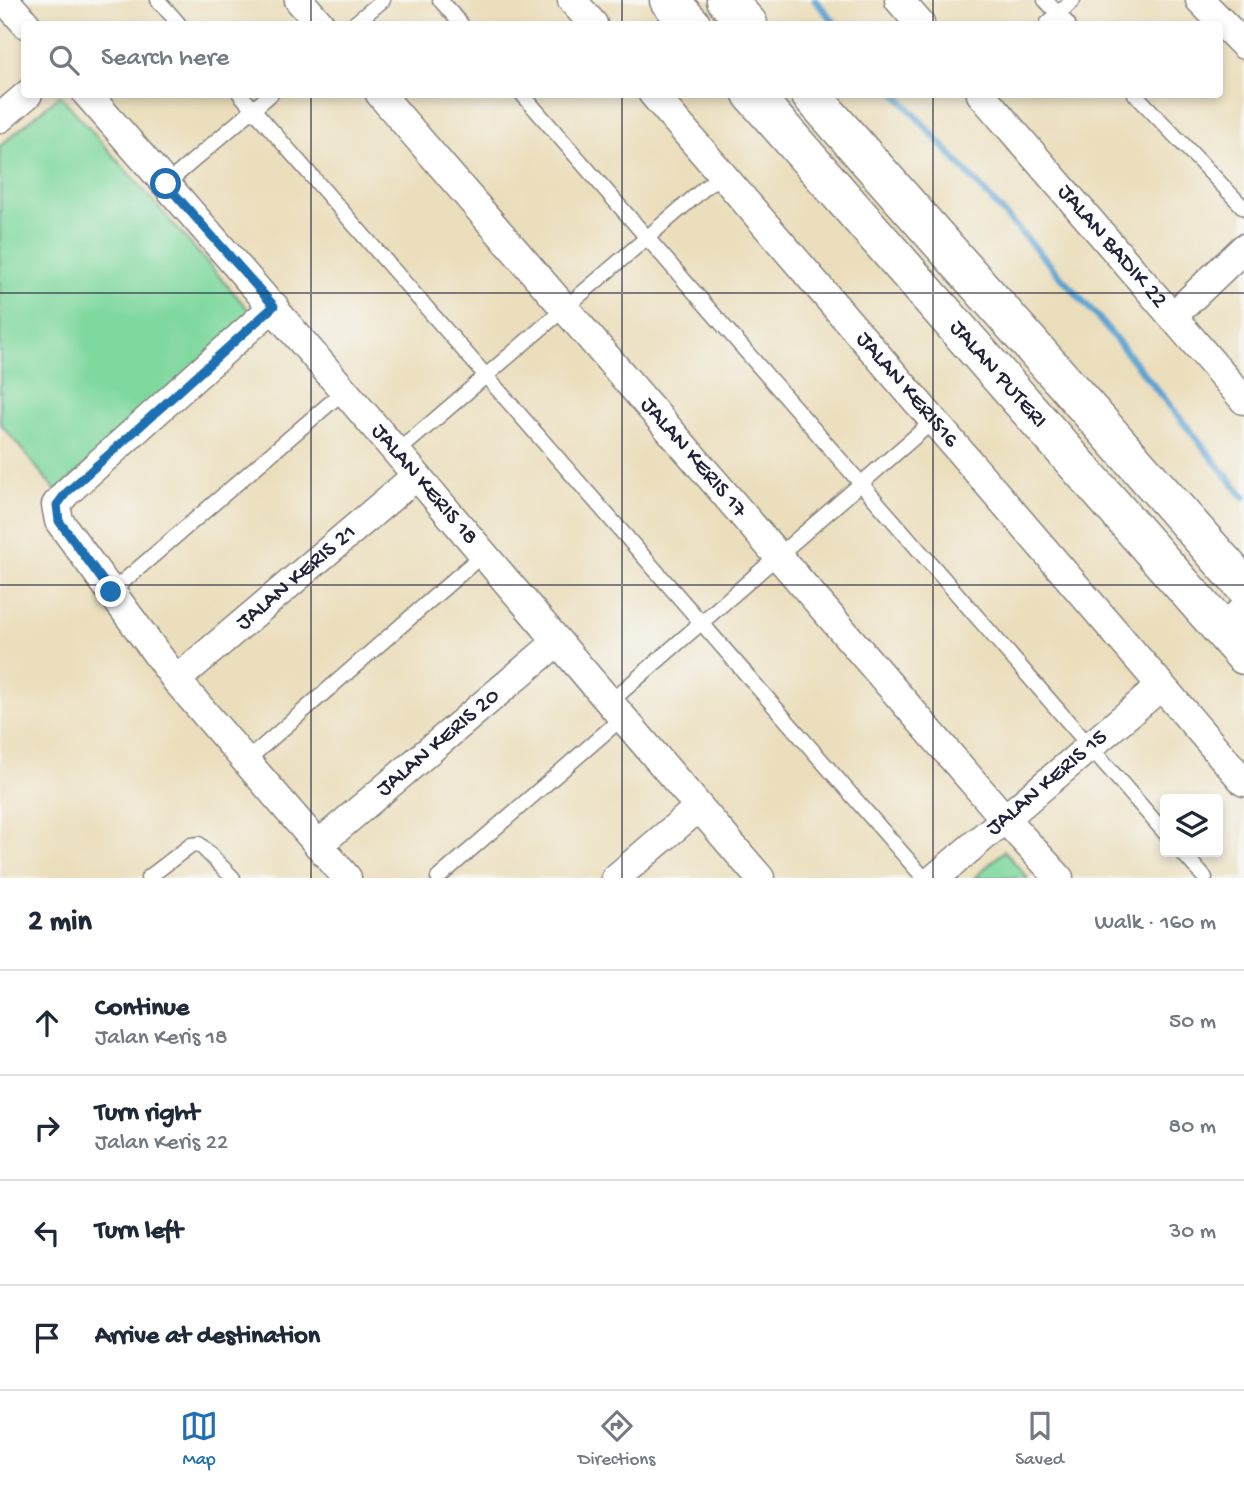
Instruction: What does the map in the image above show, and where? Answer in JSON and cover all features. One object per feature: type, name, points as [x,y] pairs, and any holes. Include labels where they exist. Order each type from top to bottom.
[{"type":"main road","points":[[669,0],[688,21]]},
{"type":"main road","points":[[726,0],[745,21]]},
{"type":"main road","name":"JALAN PUTERI","points":[[756,98],[1237,631]]},
{"type":"main road","name":"JALAN PUTERI","points":[[814,98],[1244,586]]},
{"type":"street","points":[[5,0],[23,21]]},
{"type":"street","points":[[299,0],[317,21]]},
{"type":"street","points":[[572,0],[590,21]]},
{"type":"street","points":[[899,0],[917,21]]},
{"type":"street","points":[[1200,0],[1221,21]]},
{"type":"street","points":[[1223,24],[1244,45]]},
{"type":"street","points":[[0,118],[23,98]]},
{"type":"street","name":"JALAN KERIS 18","points":[[91,98],[274,306],[415,477],[760,878]]},
{"type":"street","name":"JALAN KERIS 17","points":[[383,98],[1005,819],[1059,878]]},
{"type":"street","name":"JALAN KERIS16","points":[[656,98],[1244,782]]},
{"type":"street","name":"JALAN BADIK 22","points":[[984,98],[1243,396]]},
{"type":"street","points":[[1174,315],[1244,248]]},
{"type":"street","points":[[274,306],[66,493],[57,505],[59,521],[176,680],[347,878]]},
{"type":"street","name":"JALAN KERIS 21","points":[[176,680],[415,477]]},
{"type":"street","name":"JALAN KERIS 20","points":[[318,845],[557,642]]},
{"type":"street","name":"JALAN KERIS 15","points":[[949,871],[1005,819],[1160,687]]},
{"type":"street","points":[[616,878],[699,807]]},
{"type":"lane","points":[[158,0],[176,21]]},
{"type":"lane","points":[[358,21],[383,0]]},
{"type":"lane","points":[[440,0],[458,21]]},
{"type":"lane","points":[[1045,0],[1063,19],[1073,0]]},
{"type":"lane","points":[[243,98],[924,878]]},
{"type":"lane","points":[[166,184],[266,98]]},
{"type":"lane","points":[[525,98],[1160,827]]},
{"type":"lane","points":[[1139,98],[1244,208]]},
{"type":"lane","points":[[396,453],[721,174]]},
{"type":"lane","points":[[111,592],[344,391]]},
{"type":"lane","points":[[438,878],[616,710],[702,623],[933,421]]},
{"type":"lane","points":[[246,761],[482,555]]},
{"type":"lane","points":[[148,878],[191,845],[199,844],[233,878]]},
{"type":"lane","points":[[1186,857],[1205,878]]},
{"type":"green space","points":[[56,98],[63,98],[254,316],[56,491],[0,423],[0,146]]},
{"type":"green space","points":[[1004,851],[1028,878],[974,878]]},
{"type":"waterway","points":[[815,0],[833,21]]},
{"type":"waterway","points":[[900,98],[1101,321],[1244,497]]},
{"type":"route","points":[[111,592],[59,521],[57,505],[66,493],[274,306],[166,184]]}]
